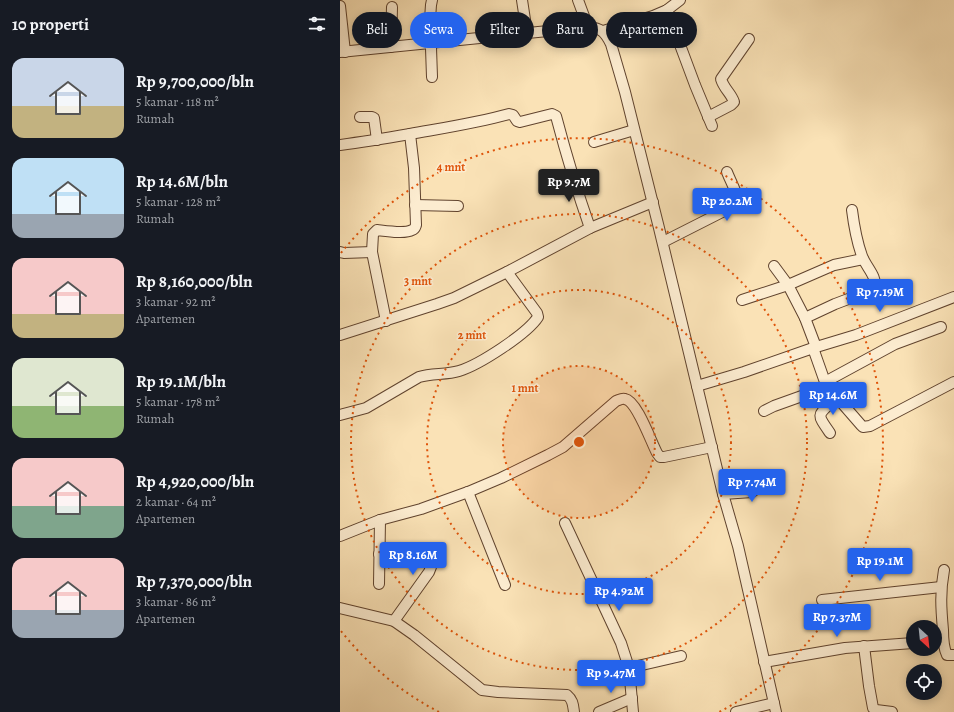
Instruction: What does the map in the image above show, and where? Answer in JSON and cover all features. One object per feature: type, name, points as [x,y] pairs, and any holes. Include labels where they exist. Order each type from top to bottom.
[{"type":"street","points":[[430,12],[432,0]]},
{"type":"street","points":[[522,0],[524,12]]},
{"type":"street","points":[[578,0],[582,12]]},
{"type":"street","points":[[598,29],[603,31],[653,16],[667,10],[680,0]]},
{"type":"street","points":[[340,6],[342,52],[381,48]]},
{"type":"street","points":[[392,7],[392,12]]},
{"type":"street","points":[[667,10],[710,122],[734,102],[732,97],[725,89],[722,79],[749,38]]},
{"type":"street","points":[[603,31],[611,44],[625,92],[660,228],[697,386],[738,546],[775,708],[736,712]]},
{"type":"street","points":[[431,48],[432,77]]},
{"type":"street","points":[[340,144],[377,140],[450,127],[509,114],[513,115],[517,121],[520,122],[552,114],[555,115],[580,202],[590,228]]},
{"type":"street","points":[[360,117],[374,118],[377,140]]},
{"type":"street","points":[[594,142],[634,130]]},
{"type":"street","points":[[386,321],[372,252],[373,234],[377,230],[405,232],[414,229],[416,225],[414,168],[410,134]]},
{"type":"street","points":[[663,242],[730,208],[738,202],[727,172]]},
{"type":"street","points":[[415,205],[458,206]]},
{"type":"street","points":[[340,335],[454,298],[590,228],[653,205]]},
{"type":"street","points":[[805,318],[875,288],[874,278],[863,258],[858,242],[852,210]]},
{"type":"street","points":[[340,252],[344,254],[372,252]]},
{"type":"street","points":[[742,300],[788,285],[834,265],[863,258]]},
{"type":"street","points":[[774,266],[788,285],[805,318],[826,385],[835,399],[841,402],[861,425],[866,427],[870,426],[954,382]]},
{"type":"street","points":[[340,415],[366,408],[419,377],[457,371],[471,367],[527,329],[538,317],[537,313],[507,272]]},
{"type":"street","points":[[697,386],[856,335],[954,297]]},
{"type":"street","points":[[764,411],[826,385],[896,344],[941,327]]},
{"type":"street","points":[[340,537],[380,520],[421,509],[501,478],[557,450],[616,401],[623,398],[632,403],[638,411],[660,457],[712,447]]},
{"type":"street","points":[[830,433],[820,415],[821,412],[835,399]]},
{"type":"street","points":[[724,494],[752,492],[755,490],[759,480]]},
{"type":"street","points":[[468,492],[505,585]]},
{"type":"street","points":[[379,584],[380,520]]},
{"type":"street","points":[[565,523],[622,643],[629,668],[633,712]]},
{"type":"street","points":[[379,554],[425,559],[430,562],[431,567],[429,572],[394,621]]},
{"type":"street","points":[[941,620],[941,587],[944,570]]},
{"type":"street","points":[[822,600],[941,587]]},
{"type":"street","points":[[340,608],[394,621],[414,635],[481,689],[498,692],[567,695],[571,698],[574,712]]},
{"type":"street","points":[[764,662],[844,648],[906,643]]},
{"type":"street","points":[[942,645],[947,655],[954,655]]},
{"type":"street","points":[[864,646],[871,703],[873,708],[876,710],[892,712]]},
{"type":"street","points":[[629,668],[681,656]]},
{"type":"street","points":[[599,712],[632,698]]}]
